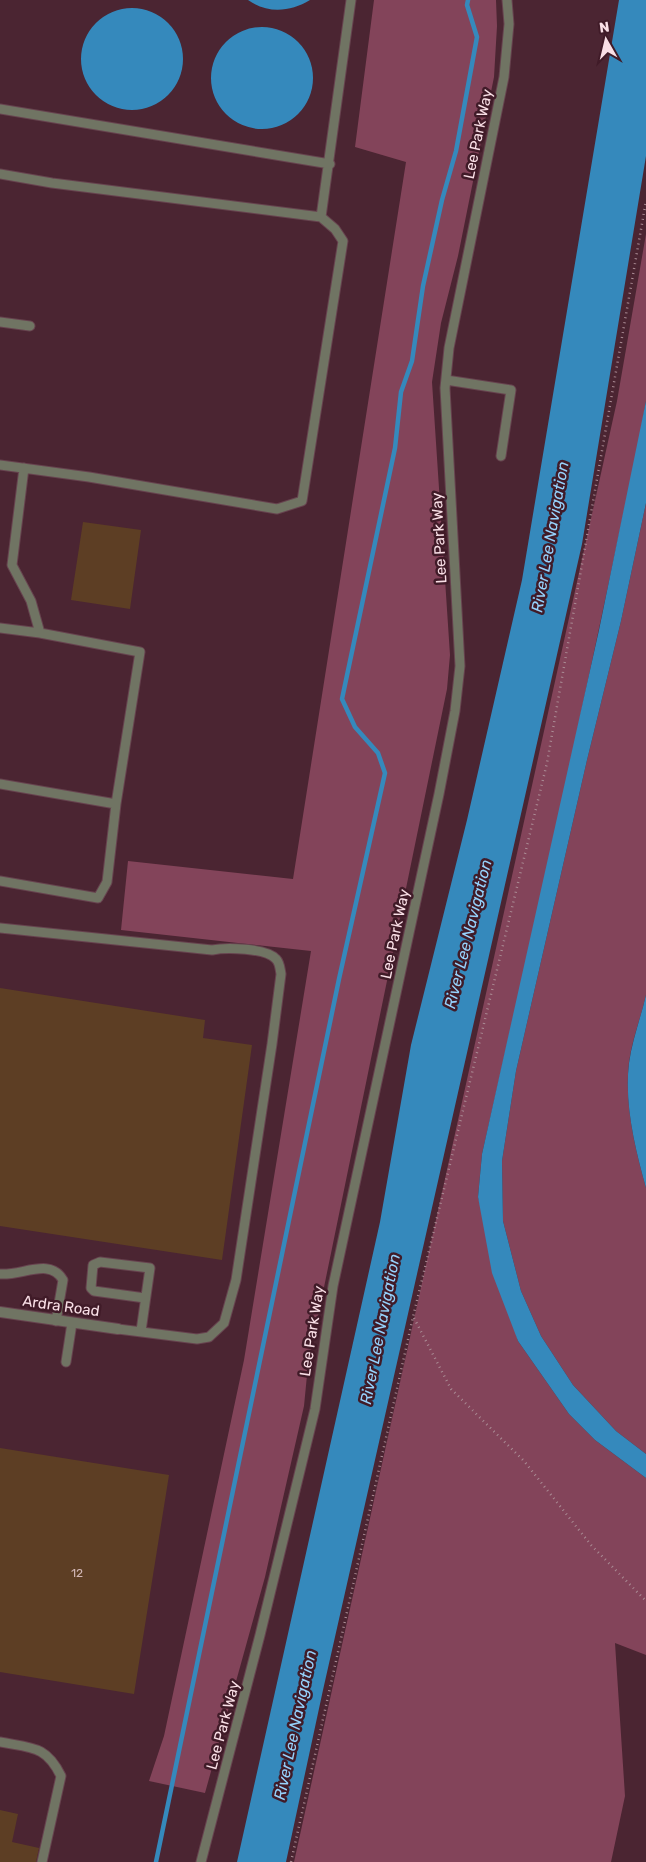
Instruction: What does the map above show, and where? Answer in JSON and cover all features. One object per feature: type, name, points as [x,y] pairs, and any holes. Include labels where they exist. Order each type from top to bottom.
[{"type":"street","name":"Ardra Road","points":[[0,1312],[118,1329]]},
{"type":"lane","points":[[321,217],[330,164],[351,0]]},
{"type":"lane","name":"Lee Park Way","points":[[201,1862],[260,1635],[315,1408],[333,1286],[439,794],[455,710],[460,666],[446,380],[448,348],[504,77],[509,24],[507,0]]},
{"type":"lane","points":[[0,109],[330,164]]},
{"type":"lane","points":[[0,174],[52,183],[321,217],[335,229],[342,241],[302,501],[277,508],[89,477],[0,465]]},
{"type":"lane","points":[[0,322],[30,326]]},
{"type":"lane","points":[[446,380],[511,390],[501,456]]},
{"type":"lane","points":[[24,468],[12,565],[31,601],[40,633]]},
{"type":"lane","points":[[0,628],[40,633],[140,652],[116,804],[107,882],[98,898],[0,881]]},
{"type":"lane","points":[[0,784],[116,804]]},
{"type":"lane","points":[[0,928],[212,950],[221,948],[265,952],[275,958],[279,964],[281,974],[272,1044],[238,1268],[224,1323],[209,1337],[197,1339],[118,1329]]},
{"type":"lane","points":[[141,1331],[150,1268],[100,1262],[93,1265],[90,1285],[94,1291],[145,1298]]},
{"type":"lane","points":[[0,1274],[18,1273],[38,1268],[51,1270],[59,1274],[63,1280],[56,1321]]},
{"type":"lane","points":[[66,1362],[72,1323]]},
{"type":"lane","points":[[0,1742],[42,1751],[55,1764],[61,1776],[42,1862]]},
{"type":"path","points":[[290,1862],[413,1317],[547,763],[646,201]]},
{"type":"path","points":[[413,1317],[451,1389],[524,1462],[591,1545],[646,1601]]},
{"type":"shaded area","points":[[374,0],[496,0],[497,26],[494,77],[458,256],[441,323],[432,382],[450,655],[447,689],[308,1365],[304,1406],[265,1577],[205,1793],[149,1781],[164,1736],[244,1360],[311,951],[121,930],[128,861],[293,879],[406,162],[355,147]]},
{"type":"shaded area","points":[[646,234],[646,401],[553,844],[482,1154],[478,1197],[518,1341],[569,1414],[595,1440],[646,1478],[646,1655],[615,1643],[625,1796],[611,1862],[294,1862],[617,401]]},
{"type":"shaded area","points":[[646,503],[646,995],[632,1045],[629,1062],[628,1094],[632,1126],[646,1188],[646,1454],[616,1431],[573,1385],[541,1336],[521,1291],[503,1221],[502,1161],[516,1071],[587,760],[621,621]]},
{"type":"water","points":[[248,0],[310,0],[295,7],[279,10],[263,8]]},
{"type":"water","name":"River Lee Navigation","points":[[619,0],[646,0],[646,156],[582,544],[323,1690],[286,1862],[237,1862],[380,1222],[411,1045],[467,820],[522,580]]},
{"type":"water","points":[[132,8],[152,11],[161,16],[175,30],[180,39],[183,59],[180,79],[175,88],[161,102],[152,107],[132,110],[112,107],[103,102],[89,88],[84,79],[81,59],[84,39],[89,30],[103,16],[112,11]]},
{"type":"water","points":[[262,27],[282,31],[298,42],[309,58],[313,78],[309,98],[298,114],[282,125],[262,129],[242,125],[226,114],[215,98],[211,78],[215,58],[226,42],[242,31]]},
{"type":"water","points":[[646,401],[646,503],[621,621],[587,760],[516,1071],[502,1161],[503,1221],[521,1291],[541,1336],[573,1385],[616,1431],[646,1454],[646,1478],[595,1440],[569,1414],[518,1341],[492,1273],[478,1197],[482,1154],[599,630]]},
{"type":"water","points":[[646,995],[646,1188],[631,1126],[628,1079],[632,1046]]},
{"type":"building","points":[[83,522],[141,530],[130,609],[71,600]]},
{"type":"building","points":[[0,988],[205,1020],[203,1038],[252,1045],[222,1260],[0,1226]]},
{"type":"building","points":[[0,1448],[169,1475],[134,1694],[0,1672]]},
{"type":"building","points":[[0,1810],[18,1814],[12,1842],[39,1848],[36,1862],[0,1862]]},
{"type":"waterway","points":[[156,1862],[339,979],[385,773],[378,753],[355,727],[342,699],[395,448],[401,392],[412,361],[423,286],[442,200],[456,151],[477,37],[467,5],[468,0]]}]
